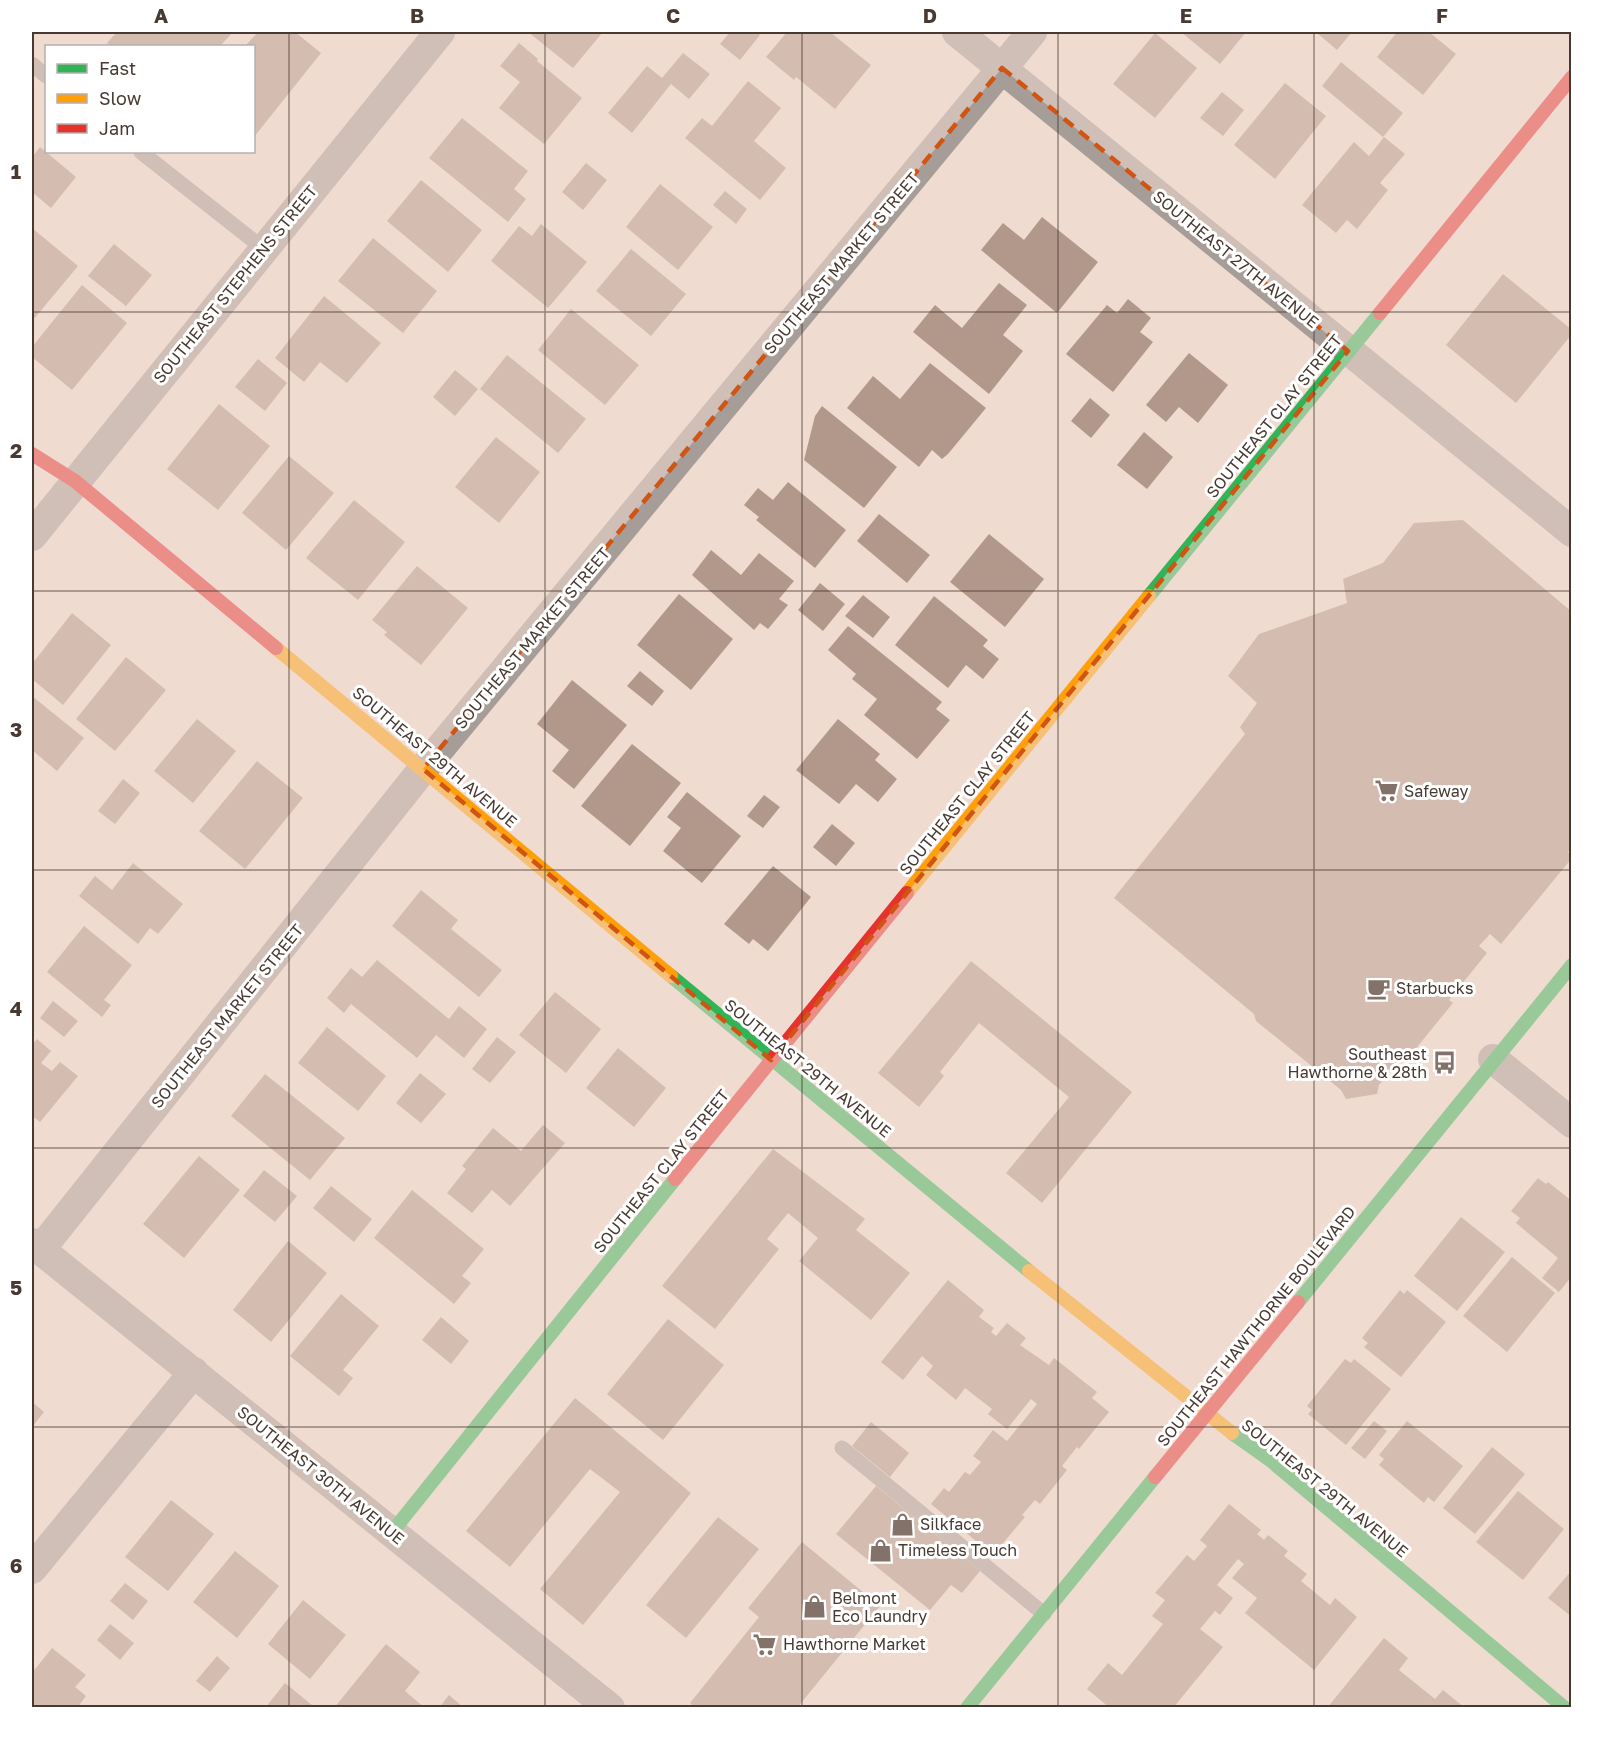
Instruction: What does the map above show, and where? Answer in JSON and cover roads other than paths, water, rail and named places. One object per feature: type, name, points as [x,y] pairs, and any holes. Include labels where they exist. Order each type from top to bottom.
[{"type":"street","name":"SOUTHEAST STEPHENS STREET","points":[[32,536],[440,32]]},
{"type":"street","name":"SOUTHEAST 27TH AVENUE","points":[[957,32],[1572,532]]},
{"type":"street","name":"SOUTHEAST MARKET STREET","points":[[36,1247],[423,769],[1032,32]]},
{"type":"street","name":"SOUTHEAST CLAY STREET","points":[[392,1532],[771,1060],[1572,77]]},
{"type":"street","name":"SOUTHEAST 29TH AVENUE","points":[[32,454],[75,482],[771,1060],[1205,1414],[1263,1455],[1565,1707]]},
{"type":"street","name":"SOUTHEAST HAWTHORNE BOULEVARD","points":[[967,1707],[1493,1059],[1572,966]]},
{"type":"street","points":[[1493,1059],[1572,1123]]},
{"type":"street","name":"SOUTHEAST 30TH AVENUE","points":[[36,1247],[610,1707]]},
{"type":"street","points":[[32,1569],[194,1372]]},
{"type":"lane","points":[[32,64],[45,75]]},
{"type":"lane","points":[[142,153],[264,249]]},
{"type":"lane","points":[[842,1448],[1044,1614]]},
{"type":"place","name":"Safeway","points":[[1386,791]]},
{"type":"place","name":"Starbucks","points":[[1378,988]]},
{"type":"place","name":"Southeast Hawthorne & 28th","points":[[1445,1063]]},
{"type":"place","name":"Silkface","points":[[902,1524]]},
{"type":"place","name":"Timeless Touch","points":[[880,1550]]},
{"type":"place","name":"Belmont Eco Laundry","points":[[814,1607]]},
{"type":"place","name":"Hawthorne Market","points":[[765,1644]]}]
